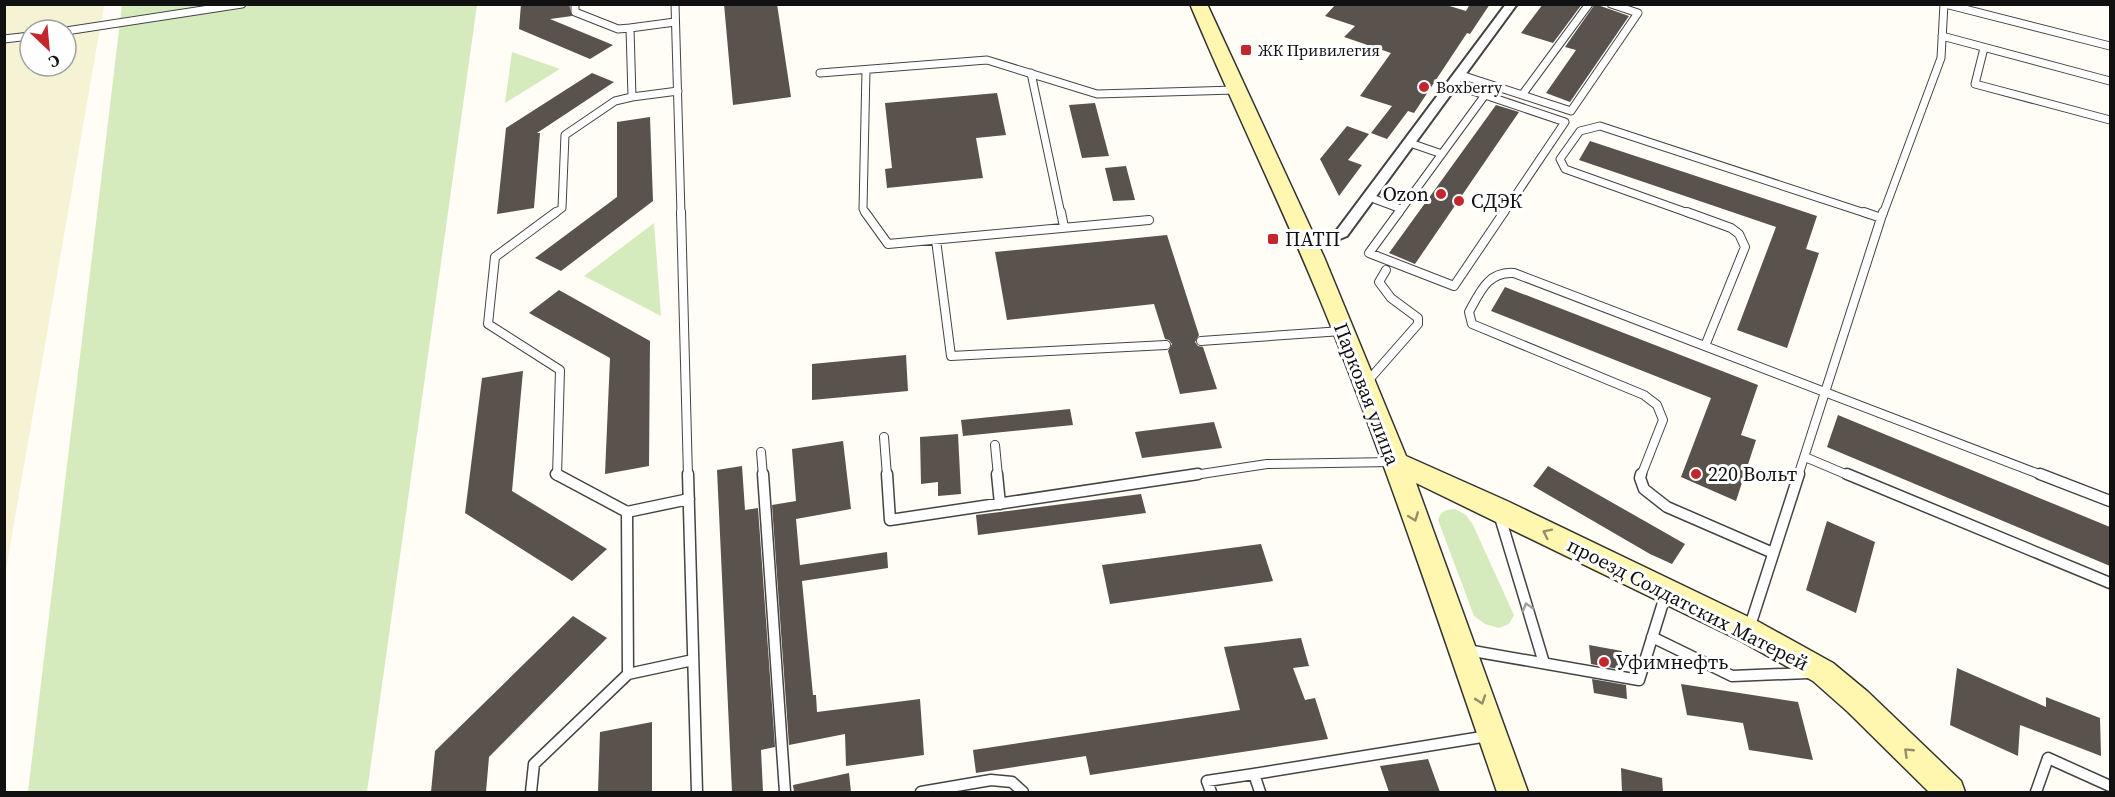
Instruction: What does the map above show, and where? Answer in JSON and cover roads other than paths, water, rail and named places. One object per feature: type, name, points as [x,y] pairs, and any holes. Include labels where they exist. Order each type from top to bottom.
[{"type":"main road","name":"Парковая улица","points":[[1198,4],[1235,90],[1309,247],[1364,385],[1464,649],[1512,792]]},
{"type":"main road","name":"проезд Солдатских Матерей","points":[[1394,462],[1498,509],[1749,631],[1823,672],[1858,702],[1950,792]]},
{"type":"street","points":[[1309,247],[1342,233],[1512,4]]},
{"type":"lane","points":[[78,29],[242,4]]},
{"type":"lane","points":[[575,4],[574,12],[618,29],[675,22]]},
{"type":"lane","points":[[675,4],[697,792]]},
{"type":"lane","points":[[1522,95],[1589,4]]},
{"type":"lane","points":[[1457,80],[1522,95],[1571,111],[1638,13],[1611,4]]},
{"type":"lane","points":[[1749,631],[1881,218],[1941,58],[1945,4],[2110,46]]},
{"type":"lane","points":[[630,28],[632,97]]},
{"type":"lane","points":[[1942,36],[2110,81]]},
{"type":"lane","points":[[1984,48],[1975,84],[2110,120]]},
{"type":"lane","points":[[820,73],[987,60],[1097,94],[1235,90]]},
{"type":"lane","points":[[866,70],[862,209],[888,244],[1149,220]]},
{"type":"lane","points":[[1031,74],[1064,227]]},
{"type":"lane","points":[[1457,80],[1485,95],[1565,122],[1454,286],[1369,253],[1485,95]]},
{"type":"lane","points":[[678,91],[615,101],[565,135],[562,208],[495,257],[488,324],[560,370],[556,475],[627,512],[689,499]]},
{"type":"lane","points":[[1705,346],[1745,247],[1744,241],[1731,228],[1565,169],[1560,159],[1578,130],[1584,127],[1600,126],[1881,218]]},
{"type":"lane","points":[[1410,143],[1442,154]]},
{"type":"lane","points":[[1369,197],[1401,209]]},
{"type":"lane","points":[[936,240],[951,356],[1166,345]]},
{"type":"lane","points":[[1364,385],[1418,324],[1418,318],[1390,297],[1379,282],[1386,270]]},
{"type":"lane","points":[[1773,553],[1666,507],[1644,489],[1640,478],[1663,420],[1662,411],[1656,403],[1644,395],[1472,324],[1469,312],[1490,276],[1506,271],[2110,501]]},
{"type":"lane","points":[[1201,341],[1342,331]]},
{"type":"lane","points":[[884,436],[890,520],[1267,464],[1394,462]]},
{"type":"lane","points":[[995,445],[1000,504]]},
{"type":"lane","points":[[761,452],[785,792]]},
{"type":"lane","points":[[1805,457],[2110,584]]},
{"type":"lane","points":[[1498,509],[1544,663]]},
{"type":"lane","points":[[627,512],[628,674]]},
{"type":"lane","points":[[1464,649],[1639,680],[1667,592]]},
{"type":"lane","points":[[1653,637],[1732,676],[1823,672]]},
{"type":"lane","points":[[531,792],[534,764],[628,674],[693,660]]},
{"type":"lane","points":[[1210,792],[1207,781],[1493,735]]},
{"type":"lane","points":[[2036,792],[2048,758],[2110,786]]},
{"type":"lane","points":[[1254,774],[1260,792]]},
{"type":"lane","points":[[921,792],[991,780],[1012,782],[1023,792]]},
{"type":"place","name":"ЖК Привилегия","points":[[1246,50]]},
{"type":"place","name":"Boxberry","points":[[1424,87]]},
{"type":"place","name":"Ozon","points":[[1441,194]]},
{"type":"place","name":"СДЭК","points":[[1459,201]]},
{"type":"place","name":"ПАТП","points":[[1273,239]]},
{"type":"place","name":"220 Вольт","points":[[1696,474]]},
{"type":"place","name":"Уфимнефть","points":[[1604,662]]}]
